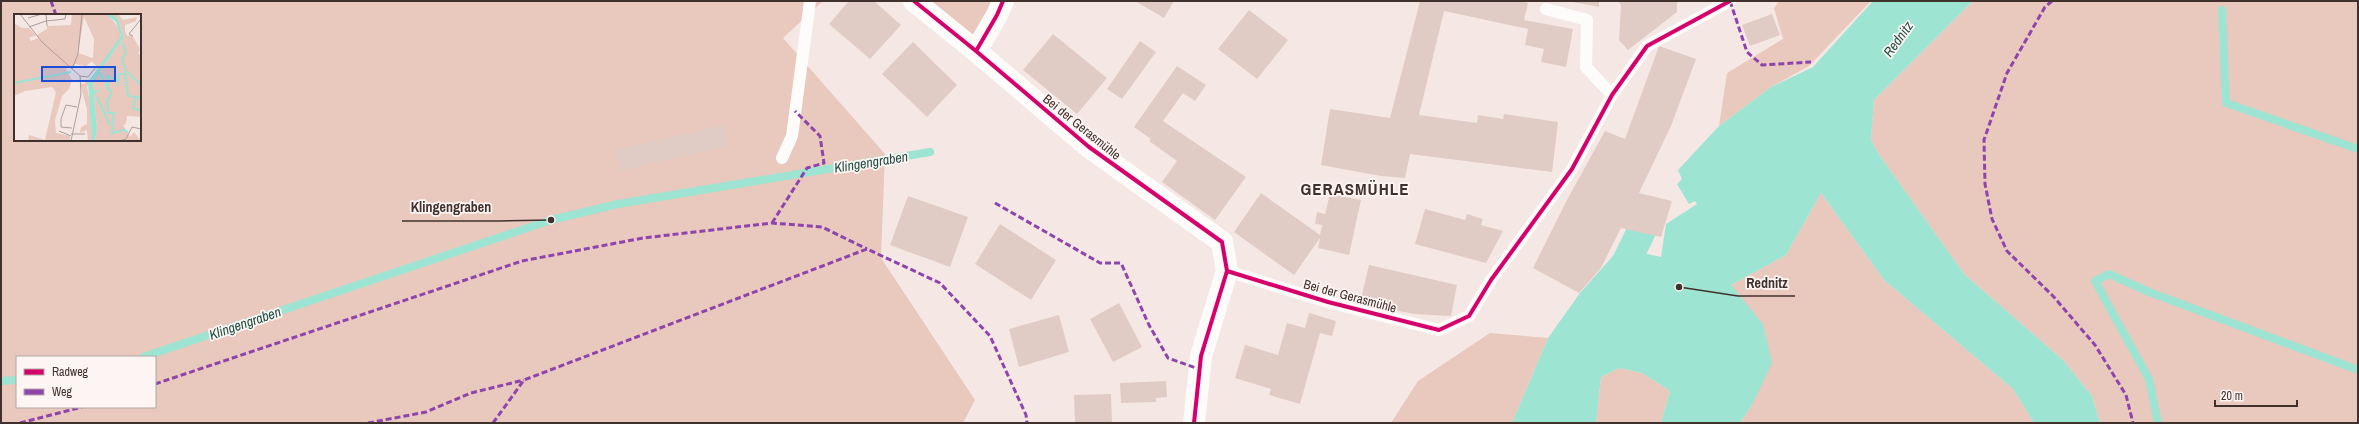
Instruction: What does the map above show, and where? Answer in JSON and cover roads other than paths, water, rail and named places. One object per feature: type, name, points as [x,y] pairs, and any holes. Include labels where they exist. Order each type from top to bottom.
[{"type":"street","name":"Bei der Gerasmühle","points":[[914,1],[976,51],[1089,147],[1222,242],[1227,271]]},
{"type":"street","points":[[976,51],[997,15],[1003,1]]},
{"type":"street","points":[[1194,423],[1201,356],[1227,271]]},
{"type":"lane","points":[[782,158],[792,136],[810,1]]},
{"type":"lane","name":"Bei der Gerasmühle","points":[[1227,271],[1328,302],[1439,330],[1469,316],[1491,280],[1572,169],[1612,95],[1647,46],[1730,1]]},
{"type":"lane","points":[[1546,9],[1587,20],[1586,67],[1612,95]]},
{"type":"water","points":[[1873,1],[1973,1],[1874,100],[1871,140],[1880,156],[1965,275],[2063,360],[2092,396],[2100,423],[2034,423],[2013,389],[1884,280],[1821,193],[1786,255],[1731,285],[1763,324],[1772,363],[1752,405],[1740,423],[1661,423],[1670,391],[1642,373],[1619,368],[1601,377],[1596,423],[1512,423],[1548,338],[1580,293],[1620,248],[1661,257],[1666,224],[1697,204],[1695,201],[1689,204],[1677,184],[1682,179],[1678,170],[1719,126],[1771,87],[1813,67]]},
{"type":"waterway","points":[[2222,10],[2226,103],[2358,149]]},
{"type":"waterway","name":"Klingengraben","points":[[146,356],[551,220],[618,204],[930,152]]},
{"type":"waterway","points":[[1615,285],[1641,232]]},
{"type":"waterway","points":[[2158,423],[2149,379],[2095,281],[2109,274],[2149,292],[2358,370]]},
{"type":"waterway","name":"Klingengraben","points":[[1,381],[16,380]]},
{"type":"place","name":"Klingengraben","points":[[551,220]]},
{"type":"place","name":"Rednitz","points":[[1679,287]]},
{"type":"district","name":"GERASMÜHLE","points":[[1355,188]]}]
